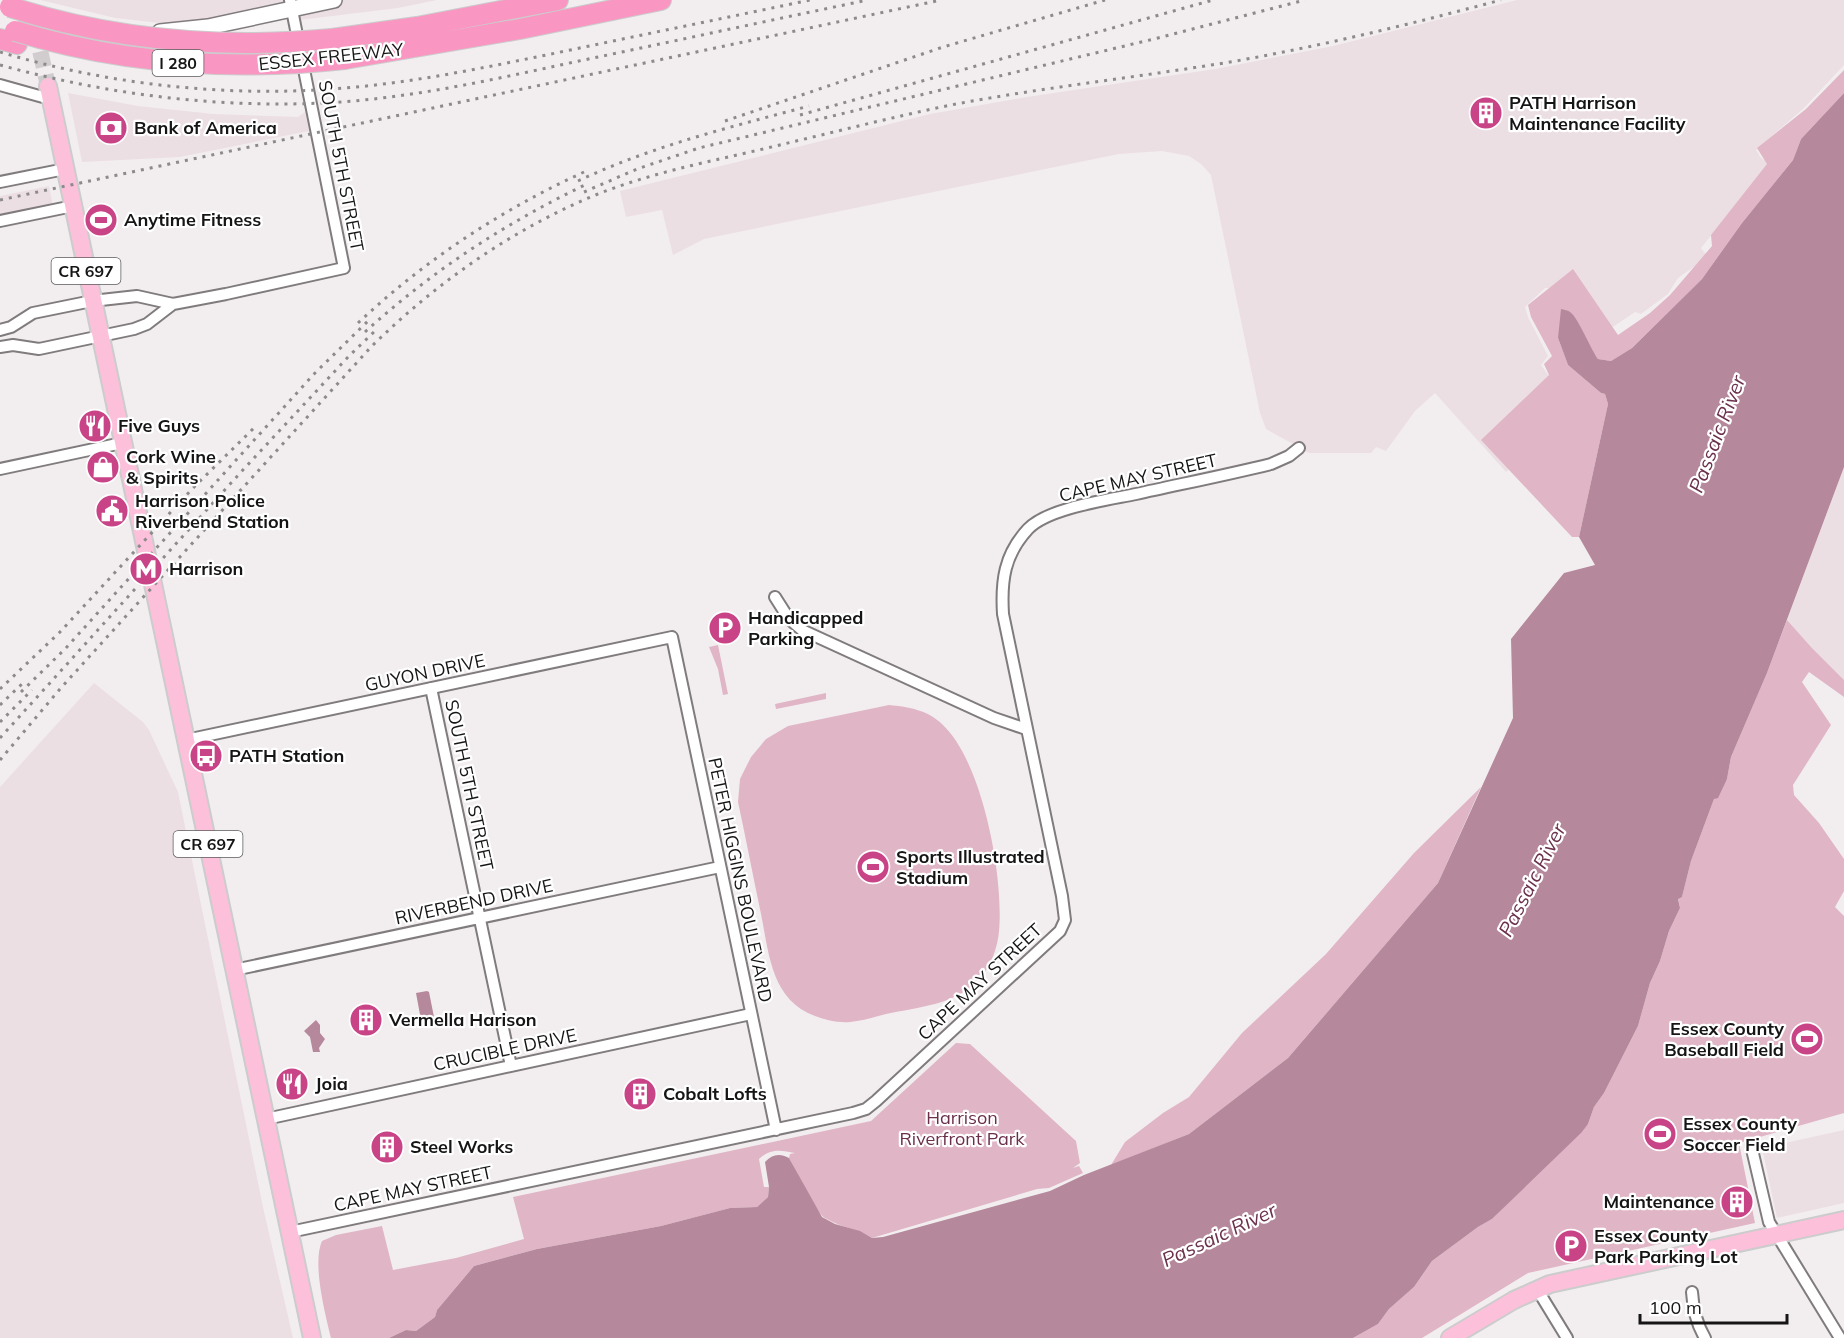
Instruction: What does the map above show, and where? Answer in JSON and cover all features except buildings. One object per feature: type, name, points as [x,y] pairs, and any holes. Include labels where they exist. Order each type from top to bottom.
[{"type":"highway","name":"ESSEX FREEWAY","points":[[5,6],[81,27],[170,40],[260,44],[332,39],[435,24],[558,0]]},
{"type":"highway","name":"ESSEX FREEWAY","points":[[8,35],[150,60],[248,65],[345,59],[496,34],[661,0]]},
{"type":"main road","points":[[29,0],[35,28]]},
{"type":"main road","name":"CR 697","points":[[49,92],[312,1338]]},
{"type":"main road","points":[[1450,1338],[1514,1300],[1537,1289],[1560,1282],[1844,1220]]},
{"type":"street","points":[[35,28],[57,27],[135,32],[178,31],[208,27],[291,4],[334,0]]},
{"type":"street","name":"SOUTH 5TH STREET","points":[[173,304],[344,268],[291,4]]},
{"type":"street","points":[[0,85],[49,92]]},
{"type":"street","points":[[0,182],[65,169]]},
{"type":"street","points":[[0,221],[73,206]]},
{"type":"street","points":[[0,330],[11,327],[33,313],[92,301],[137,296],[173,304]]},
{"type":"street","points":[[0,347],[13,345],[39,349],[141,327],[173,304]]},
{"type":"street","points":[[0,469],[123,446]]},
{"type":"street","name":"CAPE MAY STREET","points":[[290,1232],[776,1130],[853,1113],[872,1105],[1063,926],[1066,914],[1003,614],[1002,589],[1005,566],[1029,529],[1042,518],[1082,506],[1271,464],[1290,456],[1299,448]]},
{"type":"street","points":[[775,597],[789,619],[802,630],[994,718],[1026,729]]},
{"type":"street","name":"GUYON DRIVE","points":[[186,740],[672,637]]},
{"type":"street","name":"PETER HIGGINS BOULEVARD","points":[[672,637],[776,1130]]},
{"type":"street","name":"SOUTH 5TH STREET","points":[[431,688],[511,1066]]},
{"type":"street","name":"RIVERBEND DRIVE","points":[[234,970],[720,867]]},
{"type":"street","name":"CRUCIBLE DRIVE","points":[[266,1119],[752,1014]]},
{"type":"street","points":[[1751,1145],[1768,1222],[1839,1338]]},
{"type":"street","points":[[1537,1289],[1568,1338]]},
{"type":"street","points":[[1692,1292],[1694,1315],[1705,1338]]},
{"type":"shaded area","points":[[40,0],[287,0],[288,5],[186,26],[115,18]]},
{"type":"shaded area","points":[[295,0],[437,0],[398,8],[299,20]]},
{"type":"shaded area","points":[[1517,0],[1844,0],[1844,65],[1804,108],[1756,150],[1761,158],[1769,163],[1701,248],[1708,257],[1678,278],[1668,294],[1641,314],[1635,312],[1610,329],[1564,289],[1545,288],[1525,307],[1548,356],[1541,365],[1573,409],[1506,472],[1435,393],[1415,411],[1386,451],[1376,447],[1371,453],[1309,453],[1266,429],[1260,413],[1211,175],[1189,156],[1162,151],[1119,154],[704,239],[673,255],[662,210],[626,217],[620,191],[930,114],[1215,69],[1333,46]]},
{"type":"shaded area","points":[[68,93],[138,106],[213,114],[298,117],[305,112],[309,131],[180,157],[82,162]]},
{"type":"shaded area","points":[[49,186],[53,206],[0,217],[0,196]]},
{"type":"shaded area","points":[[1844,467],[1844,680],[1787,620]]},
{"type":"shaded area","points":[[94,683],[143,722],[178,792],[263,1207],[293,1338],[0,1338],[0,787]]},
{"type":"shaded area","points":[[1844,1130],[1844,1203],[1777,1218],[1762,1148]]},
{"type":"green space","points":[[1844,70],[1844,93],[1801,139],[1793,160],[1742,223],[1702,279],[1632,348],[1611,361],[1598,359],[1589,347],[1579,325],[1558,338],[1568,365],[1605,394],[1608,404],[1579,537],[1572,537],[1481,440],[1549,375],[1544,364],[1552,356],[1531,317],[1528,305],[1573,269],[1618,335],[1650,313],[1670,295],[1712,246],[1711,235],[1767,164],[1757,148],[1806,109]]},
{"type":"green space","points":[[1787,620],[1844,680],[1844,697],[1809,672],[1802,682],[1831,725],[1793,785],[1794,795],[1819,823],[1844,859],[1844,891],[1835,907],[1844,916],[1844,1113],[1739,1143],[1755,1223],[1528,1273],[1422,1338],[1353,1338],[1378,1324],[1389,1309],[1414,1287],[1432,1261],[1492,1219],[1588,1124],[1594,1107],[1604,1093],[1638,1026],[1650,983],[1680,908],[1678,898],[1682,897],[1691,861],[1714,799],[1727,779],[1731,757]]},
{"type":"green space","points":[[718,645],[728,694],[723,695],[718,669],[709,647]]},
{"type":"green space","points":[[826,693],[826,699],[776,709],[775,704]]},
{"type":"green space","name":"Sports Illustrated Stadium","points":[[889,705],[918,710],[937,720],[957,743],[969,766],[980,793],[994,853],[1000,908],[998,937],[985,972],[961,994],[924,1007],[864,1020],[832,1021],[800,1009],[789,999],[774,974],[738,802],[740,779],[751,757],[766,739],[788,726]]},
{"type":"green space","points":[[1481,787],[1438,883],[1288,1058],[1189,1134],[1111,1165],[1125,1142],[1163,1113],[1189,1097],[1242,1033],[1326,954],[1414,853]]},
{"type":"green space","name":"Harrison Riverfront Park","points":[[956,1043],[970,1044],[1076,1141],[1080,1163],[1073,1168],[1079,1166],[1083,1173],[1049,1188],[1037,1189],[872,1238],[825,1218],[812,1200],[789,1158],[790,1154],[795,1153],[772,1151],[759,1159],[764,1187],[769,1187],[768,1197],[757,1207],[730,1208],[661,1226],[537,1249],[474,1266],[437,1310],[435,1317],[416,1331],[406,1330],[389,1338],[331,1338],[319,1275],[319,1250],[322,1241],[336,1235],[382,1226],[393,1270],[456,1258],[524,1239],[513,1197],[871,1121]]},
{"type":"water","name":"Passaic River","points":[[1844,93],[1844,467],[1767,673],[1731,757],[1727,779],[1718,798],[1714,799],[1691,861],[1682,897],[1678,899],[1680,908],[1650,983],[1638,1026],[1604,1093],[1594,1107],[1588,1124],[1581,1133],[1492,1219],[1432,1261],[1414,1287],[1389,1309],[1378,1324],[1353,1338],[389,1338],[406,1330],[416,1331],[435,1317],[437,1310],[474,1266],[537,1249],[661,1226],[730,1208],[757,1207],[768,1197],[769,1187],[765,1162],[773,1156],[782,1155],[789,1158],[822,1217],[835,1224],[860,1231],[872,1238],[883,1237],[1050,1191],[1084,1175],[1189,1134],[1288,1058],[1438,883],[1513,718],[1511,639],[1564,573],[1595,565],[1579,537],[1608,404],[1605,394],[1568,365],[1558,338],[1561,309],[1573,315],[1598,359],[1611,361],[1632,348],[1702,279],[1742,223],[1793,160],[1801,139]]},
{"type":"water","points":[[427,991],[434,1017],[421,1020],[416,993]]},
{"type":"water","points":[[316,1020],[320,1025],[320,1033],[325,1039],[319,1048],[320,1052],[313,1052],[310,1037],[304,1031]]},
{"type":"tunnel","points":[[35,28],[48,86]]},
{"type":"railway","points":[[0,52],[81,72],[164,85],[248,91],[332,89],[473,70],[810,0]]},
{"type":"railway","points":[[0,65],[80,84],[160,97],[282,104],[356,101],[420,93],[484,81],[868,0]]},
{"type":"railway","points":[[0,200],[941,0]]},
{"type":"railway","points":[[725,121],[943,47],[1105,0]]},
{"type":"railway","points":[[800,115],[1213,0]]},
{"type":"railway","points":[[584,192],[637,169],[699,148],[1158,38],[1305,0]]},
{"type":"railway","points":[[0,760],[60,689],[371,347],[443,284],[494,248],[549,217],[603,192],[656,175],[915,113],[990,98],[1264,56],[1434,18],[1501,0]]},
{"type":"railway","points":[[578,181],[663,147],[809,106]]},
{"type":"railway","points":[[358,323],[410,278],[465,238],[523,203],[584,172]]},
{"type":"railway","points":[[365,332],[417,288],[472,249],[529,214],[589,183]]},
{"type":"railway","points":[[21,692],[65,649],[314,374],[369,320]]},
{"type":"railway","points":[[0,738],[241,472],[377,329]]},
{"type":"railway","points":[[0,689],[60,632],[193,488],[257,425]]},
{"type":"railway","points":[[0,705],[25,681]]},
{"type":"railway","points":[[0,722],[32,690]]},
{"type":"place","name":"PATH Harrison Maintenance Facility","points":[[1486,113]]},
{"type":"place","name":"Bank of America","points":[[111,128]]},
{"type":"place","name":"Anytime Fitness","points":[[101,220]]},
{"type":"place","name":"Five Guys","points":[[95,426]]},
{"type":"place","name":"Cork Wine & Spirits","points":[[103,467]]},
{"type":"place","name":"Harrison Police Riverbend Station","points":[[112,511]]},
{"type":"place","name":"Harrison","points":[[146,569]]},
{"type":"place","name":"Handicapped Parking","points":[[725,628]]},
{"type":"place","name":"PATH Station","points":[[206,756]]},
{"type":"place","name":"Sports Illustrated Stadium","points":[[873,867]]},
{"type":"place","name":"Vermella Harison","points":[[366,1020]]},
{"type":"place","name":"Essex County Baseball Field","points":[[1807,1039]]},
{"type":"place","name":"Joia","points":[[292,1084]]},
{"type":"place","name":"Cobalt Lofts","points":[[640,1094]]},
{"type":"place","name":"Essex County Soccer Field","points":[[1660,1134]]},
{"type":"place","name":"Steel Works","points":[[387,1147]]},
{"type":"place","name":"Maintenance","points":[[1737,1202]]},
{"type":"place","name":"Essex County Park Parking Lot","points":[[1571,1246]]}]
